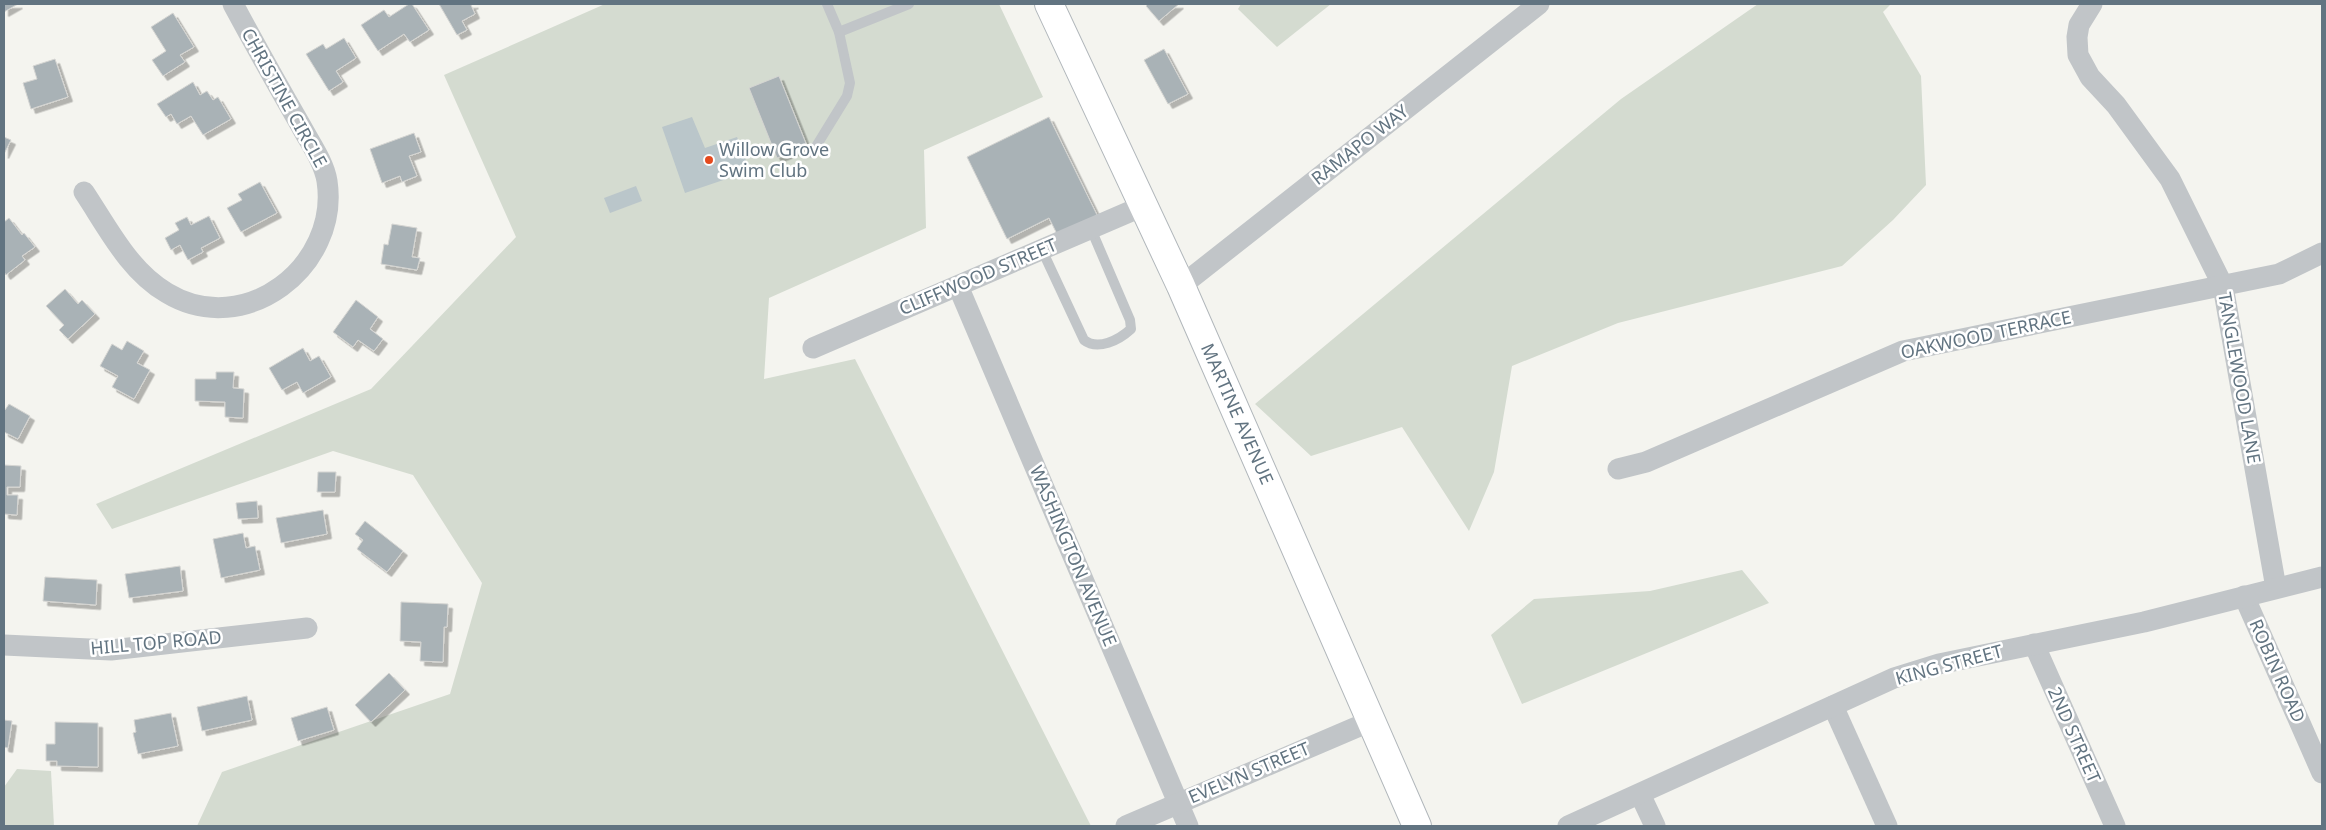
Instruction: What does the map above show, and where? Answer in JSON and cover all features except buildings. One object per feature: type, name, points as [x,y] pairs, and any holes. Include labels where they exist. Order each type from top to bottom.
[{"type":"main road","name":"MARTINE AVENUE","points":[[1049,4],[1181,286],[1417,826]]},
{"type":"street","name":"RAMAPO WAY","points":[[1181,286],[1539,4]]},
{"type":"street","name":"TANGLEWOOD LANE","points":[[2092,4],[2080,25],[2078,55],[2090,77],[2116,105],[2170,179],[2223,286],[2276,588]]},
{"type":"street","name":"CHRISTINE CIRCLE","points":[[84,192],[133,264],[150,282],[169,295],[190,303],[213,307],[247,303],[268,295],[287,283],[304,267],[316,248],[324,227],[328,204],[325,170],[241,7]]},
{"type":"street","name":"CLIFFWOOD STREET","points":[[813,348],[1143,206]]},
{"type":"street","points":[[2223,286],[2279,274],[2322,253]]},
{"type":"street","name":"WASHINGTON AVENUE","points":[[958,286],[1188,826]]},
{"type":"street","name":"OAKWOOD TERRACE","points":[[1618,469],[1646,462],[1903,351],[2223,286]]},
{"type":"street","name":"KING STREET","points":[[1568,826],[1894,678],[1930,667],[2144,622],[2322,577]]},
{"type":"street","name":"ROBIN ROAD","points":[[2244,596],[2322,773]]},
{"type":"street","name":"HILL TOP ROAD","points":[[4,645],[111,650],[307,628]]},
{"type":"street","name":"2ND STREET","points":[[2034,644],[2115,826]]},
{"type":"street","points":[[1833,706],[1887,826]]},
{"type":"street","name":"EVELYN STREET","points":[[1126,826],[1371,721]]},
{"type":"street","points":[[1640,794],[1655,826]]},
{"type":"lane","points":[[812,153],[847,96],[850,83],[839,32],[826,4]]},
{"type":"lane","points":[[839,32],[909,4]]},
{"type":"lane","points":[[1042,250],[1084,340],[1090,345],[1104,344],[1122,337],[1131,329],[1130,320],[1091,229]]},
{"type":"shaded area","points":[[605,4],[999,4],[1043,97],[924,150],[926,228],[769,298],[764,379],[855,359],[1091,826],[197,826],[222,772],[450,694],[482,583],[413,475],[333,451],[112,529],[96,504],[371,389],[516,237],[444,75]]},
{"type":"shaded area","points":[[1241,4],[1331,4],[1277,47],[1238,9]]},
{"type":"shaded area","points":[[1758,4],[1891,4],[1883,12],[1921,76],[1926,185],[1893,220],[1842,266],[1618,323],[1512,366],[1494,472],[1469,531],[1402,427],[1311,456],[1255,404],[1621,99]]},
{"type":"shaded area","name":"Willow Grove Swim Club","points":[[692,117],[705,148],[737,137],[750,171],[685,193],[662,127]]},
{"type":"shaded area","points":[[636,186],[642,201],[610,213],[604,198]]},
{"type":"shaded area","points":[[1742,570],[1769,603],[1522,704],[1491,635],[1534,599],[1650,591]]},
{"type":"shaded area","points":[[17,769],[51,771],[54,826],[4,826],[4,787]]},
{"type":"place","name":"Willow Grove Swim Club","points":[[709,160]]}]
